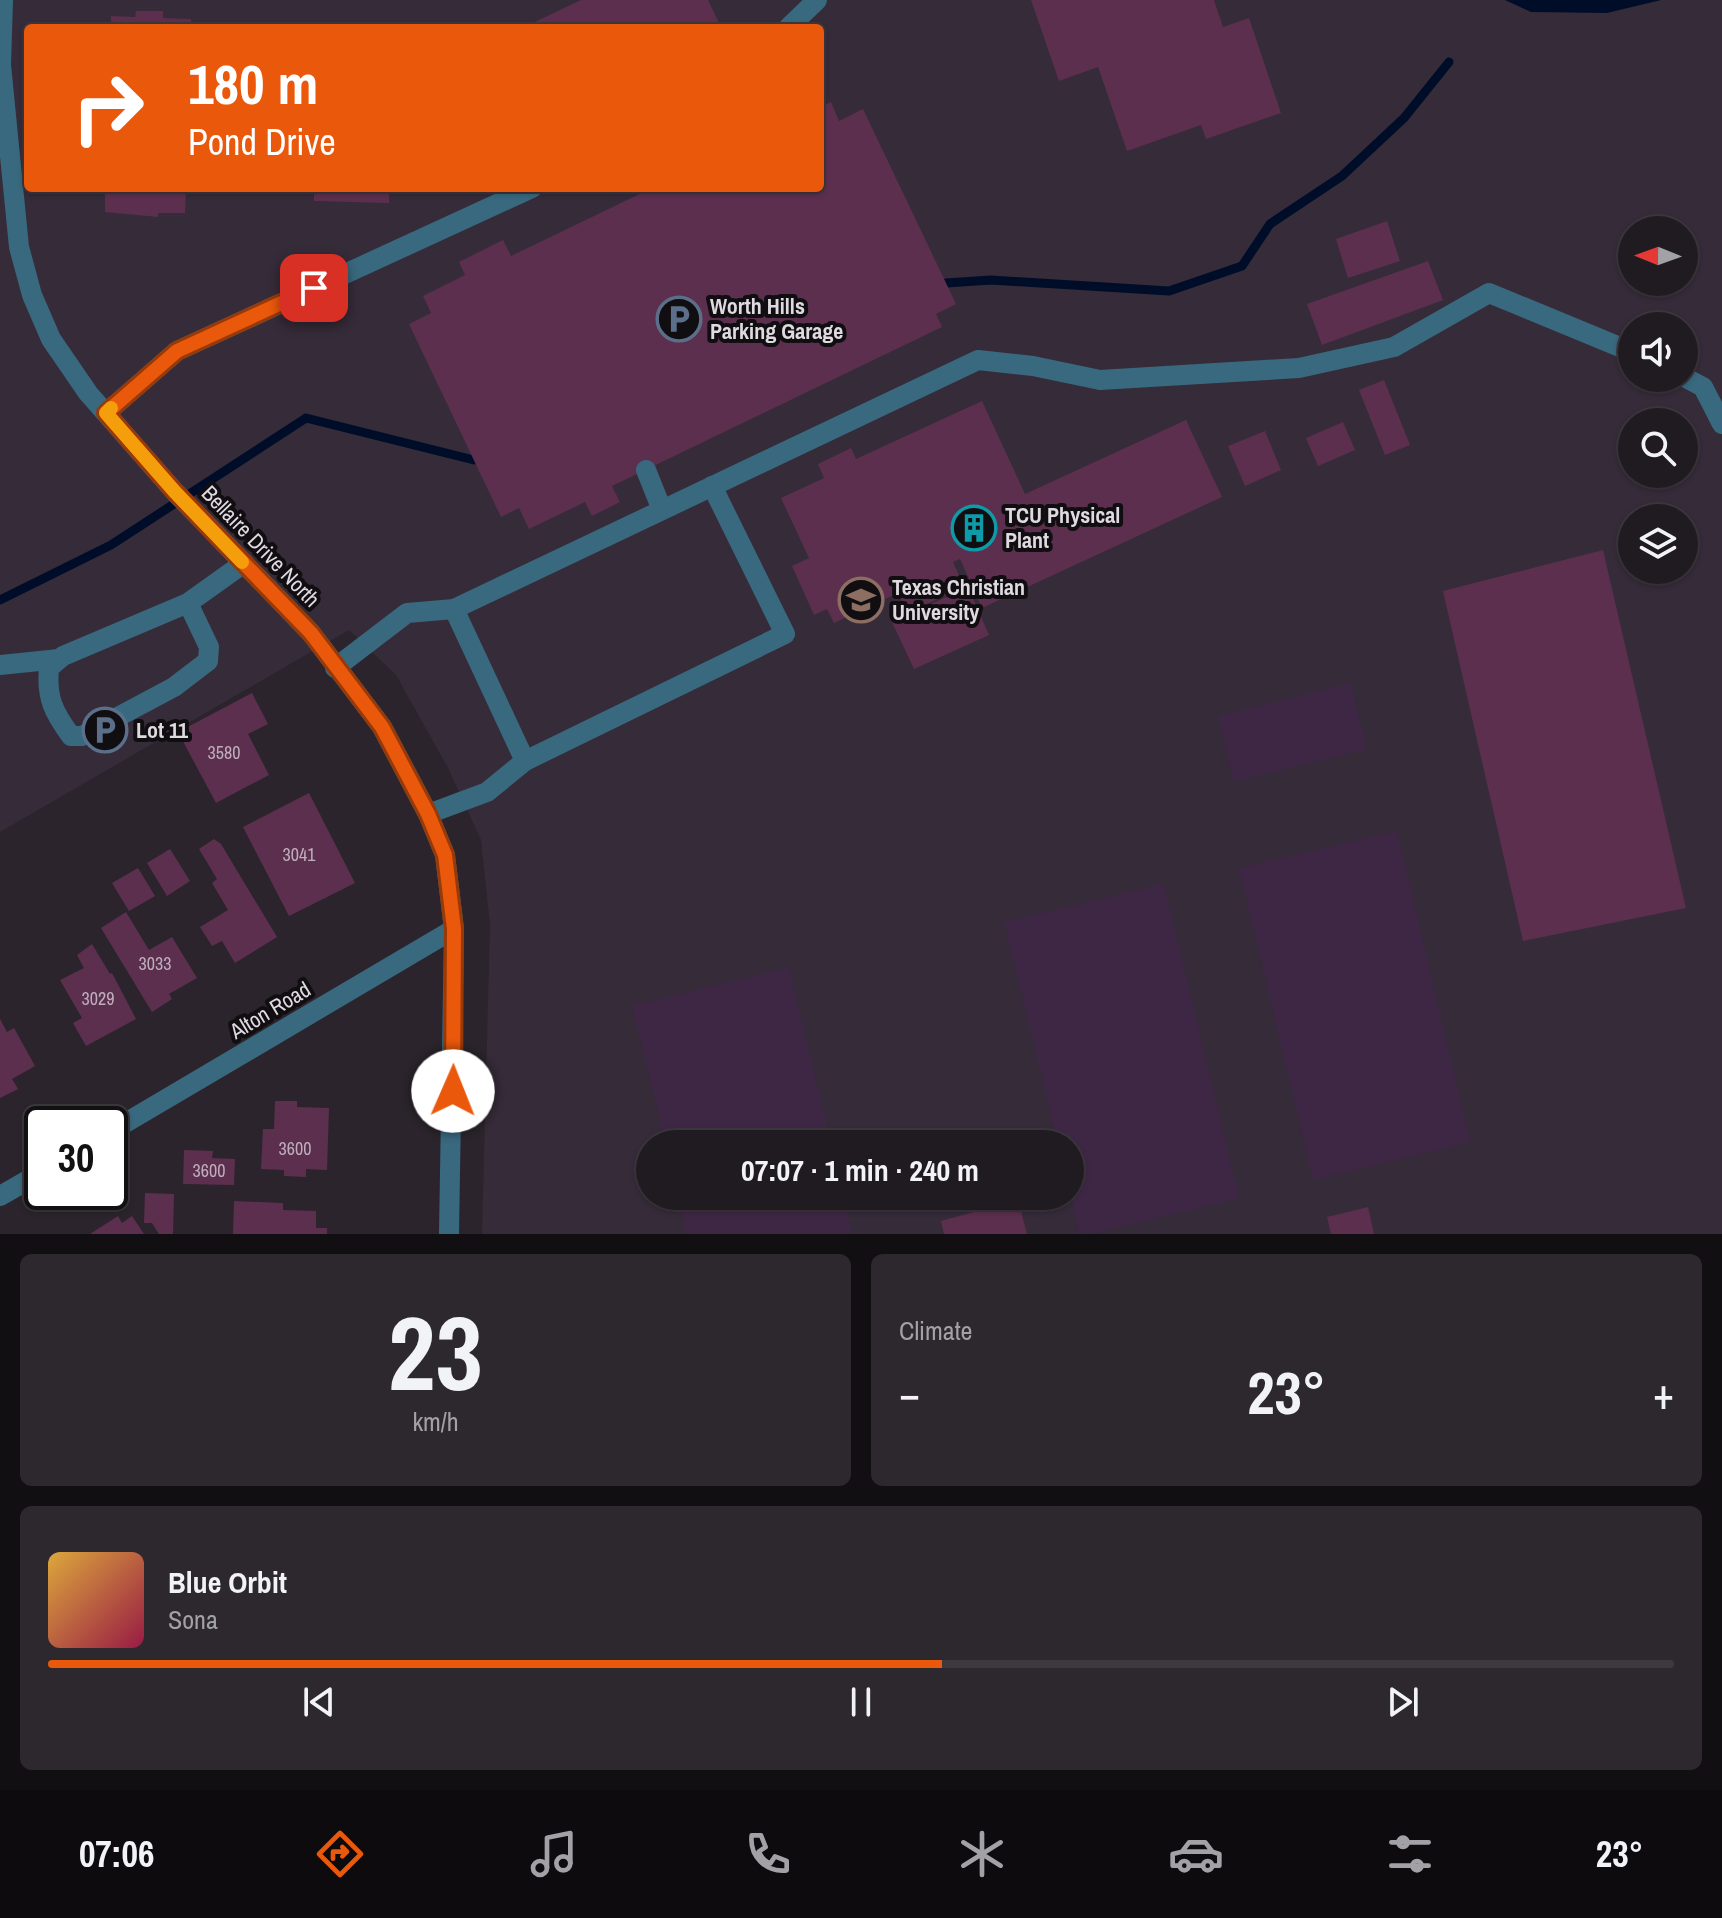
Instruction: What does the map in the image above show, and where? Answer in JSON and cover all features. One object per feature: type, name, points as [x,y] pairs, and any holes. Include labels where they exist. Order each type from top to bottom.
[{"type":"street","name":"Bellaire Drive North","points":[[3,0],[1,65],[19,247],[32,295],[51,339],[88,393],[175,492],[311,633],[382,727],[428,814],[445,855],[454,929],[449,1234]]},
{"type":"street","points":[[792,24],[817,0]]},
{"type":"street","points":[[106,413],[177,351],[523,192]]},
{"type":"street","points":[[335,668],[407,613],[454,609],[978,360],[1033,366],[1100,380],[1299,368],[1394,347],[1489,293],[1618,346]]},
{"type":"street","points":[[1698,384],[1703,387],[1722,424]]},
{"type":"street","points":[[646,470],[662,510]]},
{"type":"street","points":[[428,814],[487,792],[525,761],[785,634],[712,486]]},
{"type":"street","points":[[0,665],[59,659],[188,603],[244,563]]},
{"type":"street","points":[[59,659],[49,668],[47,686],[55,714],[71,736],[82,736],[174,687],[208,661],[209,647],[188,603]]},
{"type":"street","points":[[454,609],[525,761]]},
{"type":"street","name":"Alton Road","points":[[128,1121],[454,929]]},
{"type":"street","points":[[0,1196],[24,1182]]},
{"type":"shaded area","name":"Texas Christian University","points":[[0,0],[1722,0],[1722,1234],[482,1234],[490,925],[481,840],[448,768],[396,675],[349,630],[0,832]]},
{"type":"shaded area","points":[[1350,683],[1367,749],[1234,782],[1218,716]]},
{"type":"shaded area","points":[[1397,831],[1470,1142],[1313,1180],[1239,868]]},
{"type":"shaded area","points":[[1164,884],[1239,1198],[1091,1234],[1079,1234],[1073,1210],[1084,1210],[1084,1130],[1055,1130],[1004,922]]},
{"type":"shaded area","points":[[789,967],[828,1130],[663,1130],[632,1006]]},
{"type":"shaded area","points":[[681,1210],[846,1210],[852,1234],[687,1234]]},
{"type":"water","points":[[1505,0],[1661,0],[1607,13],[1531,12]]},
{"type":"building","points":[[581,0],[708,0],[720,24],[530,24]]},
{"type":"building","points":[[1031,0],[1214,0],[1223,27],[1249,18],[1281,113],[1206,139],[1201,125],[1127,151],[1098,67],[1059,81]]},
{"type":"building","points":[[136,11],[163,11],[163,18],[191,19],[191,24],[111,24],[111,16],[135,17]]},
{"type":"building","name":"Worth Hills Parking Garage","points":[[831,102],[839,121],[863,109],[956,304],[936,314],[942,327],[612,486],[620,502],[592,516],[585,502],[529,529],[519,508],[501,517],[409,324],[431,313],[423,296],[465,275],[459,262],[503,240],[511,256],[644,192],[824,192],[824,105]]},
{"type":"building","points":[[105,192],[186,192],[185,213],[158,213],[158,217],[105,212]]},
{"type":"building","points":[[314,192],[389,192],[389,203],[314,201]]},
{"type":"building","points":[[1387,221],[1400,261],[1348,278],[1336,239]]},
{"type":"building","points":[[1428,261],[1443,300],[1322,345],[1307,304]]},
{"type":"building","points":[[1384,380],[1410,445],[1385,455],[1359,390]]},
{"type":"building","name":"TCU Physical Plant","points":[[982,401],[1025,494],[1186,420],[1222,497],[982,608],[960,559],[953,562],[964,587],[907,613],[898,593],[834,623],[827,609],[814,615],[792,566],[809,558],[781,498],[824,478],[818,464],[851,448],[856,459]]},
{"type":"building","points":[[1343,422],[1355,450],[1318,466],[1306,438]]},
{"type":"building","points":[[1265,431],[1281,470],[1245,486],[1228,446]]},
{"type":"building","points":[[1603,550],[1686,908],[1523,941],[1443,591]]},
{"type":"building","points":[[968,587],[989,635],[914,669],[892,622]]},
{"type":"building","points":[[252,693],[268,724],[248,734],[269,775],[216,803],[178,732]]},
{"type":"building","points":[[309,793],[355,883],[289,916],[243,827]]},
{"type":"building","points":[[214,839],[221,844],[277,937],[235,963],[222,941],[212,946],[200,927],[228,910],[212,883],[217,879],[199,849]]},
{"type":"building","points":[[170,849],[190,881],[167,896],[147,863]]},
{"type":"building","points":[[138,868],[155,896],[129,911],[112,883]]},
{"type":"building","points":[[126,912],[149,950],[172,937],[197,978],[169,994],[172,999],[152,1012],[101,928]]},
{"type":"building","points":[[92,944],[112,973],[136,1019],[86,1046],[73,1023],[82,1018],[60,980],[84,968],[77,955]]},
{"type":"building","points":[[0,1019],[7,1032],[14,1028],[35,1066],[12,1079],[18,1089],[0,1098]]},
{"type":"building","points":[[275,1101],[297,1101],[297,1107],[329,1108],[327,1170],[306,1169],[306,1177],[284,1176],[284,1170],[261,1169],[263,1129],[274,1129]]},
{"type":"building","points":[[184,1150],[213,1151],[212,1158],[235,1159],[234,1185],[183,1184]]},
{"type":"building","points":[[145,1193],[174,1194],[173,1234],[159,1234],[152,1223],[144,1223]]},
{"type":"building","points":[[234,1201],[283,1203],[283,1210],[316,1211],[316,1228],[327,1228],[327,1234],[233,1234]]},
{"type":"building","points":[[1368,1207],[1374,1234],[1331,1234],[1327,1217]]},
{"type":"building","points":[[981,1210],[1021,1210],[1027,1234],[944,1234],[941,1221]]},
{"type":"building","points":[[118,1216],[122,1223],[132,1216],[144,1234],[90,1234]]},
{"type":"waterway","points":[[936,286],[991,280],[1169,291],[1242,266],[1270,224],[1342,176],[1404,118],[1449,62]]},
{"type":"waterway","points":[[0,600],[111,545],[306,418],[474,460],[485,457]]},
{"type":"slow traffic","points":[[111,408],[106,413],[242,562]]},
{"type":"place","name":"Worth Hills Parking Garage","points":[[679,319]]},
{"type":"place","name":"TCU Physical Plant","points":[[974,528]]},
{"type":"place","name":"Texas Christian University","points":[[861,600]]},
{"type":"place","name":"Lot 11","points":[[105,730]]},
{"type":"route","points":[[314,288],[177,351],[106,413],[175,492],[311,633],[382,727],[428,814],[445,855],[454,929],[453,1091]]}]
